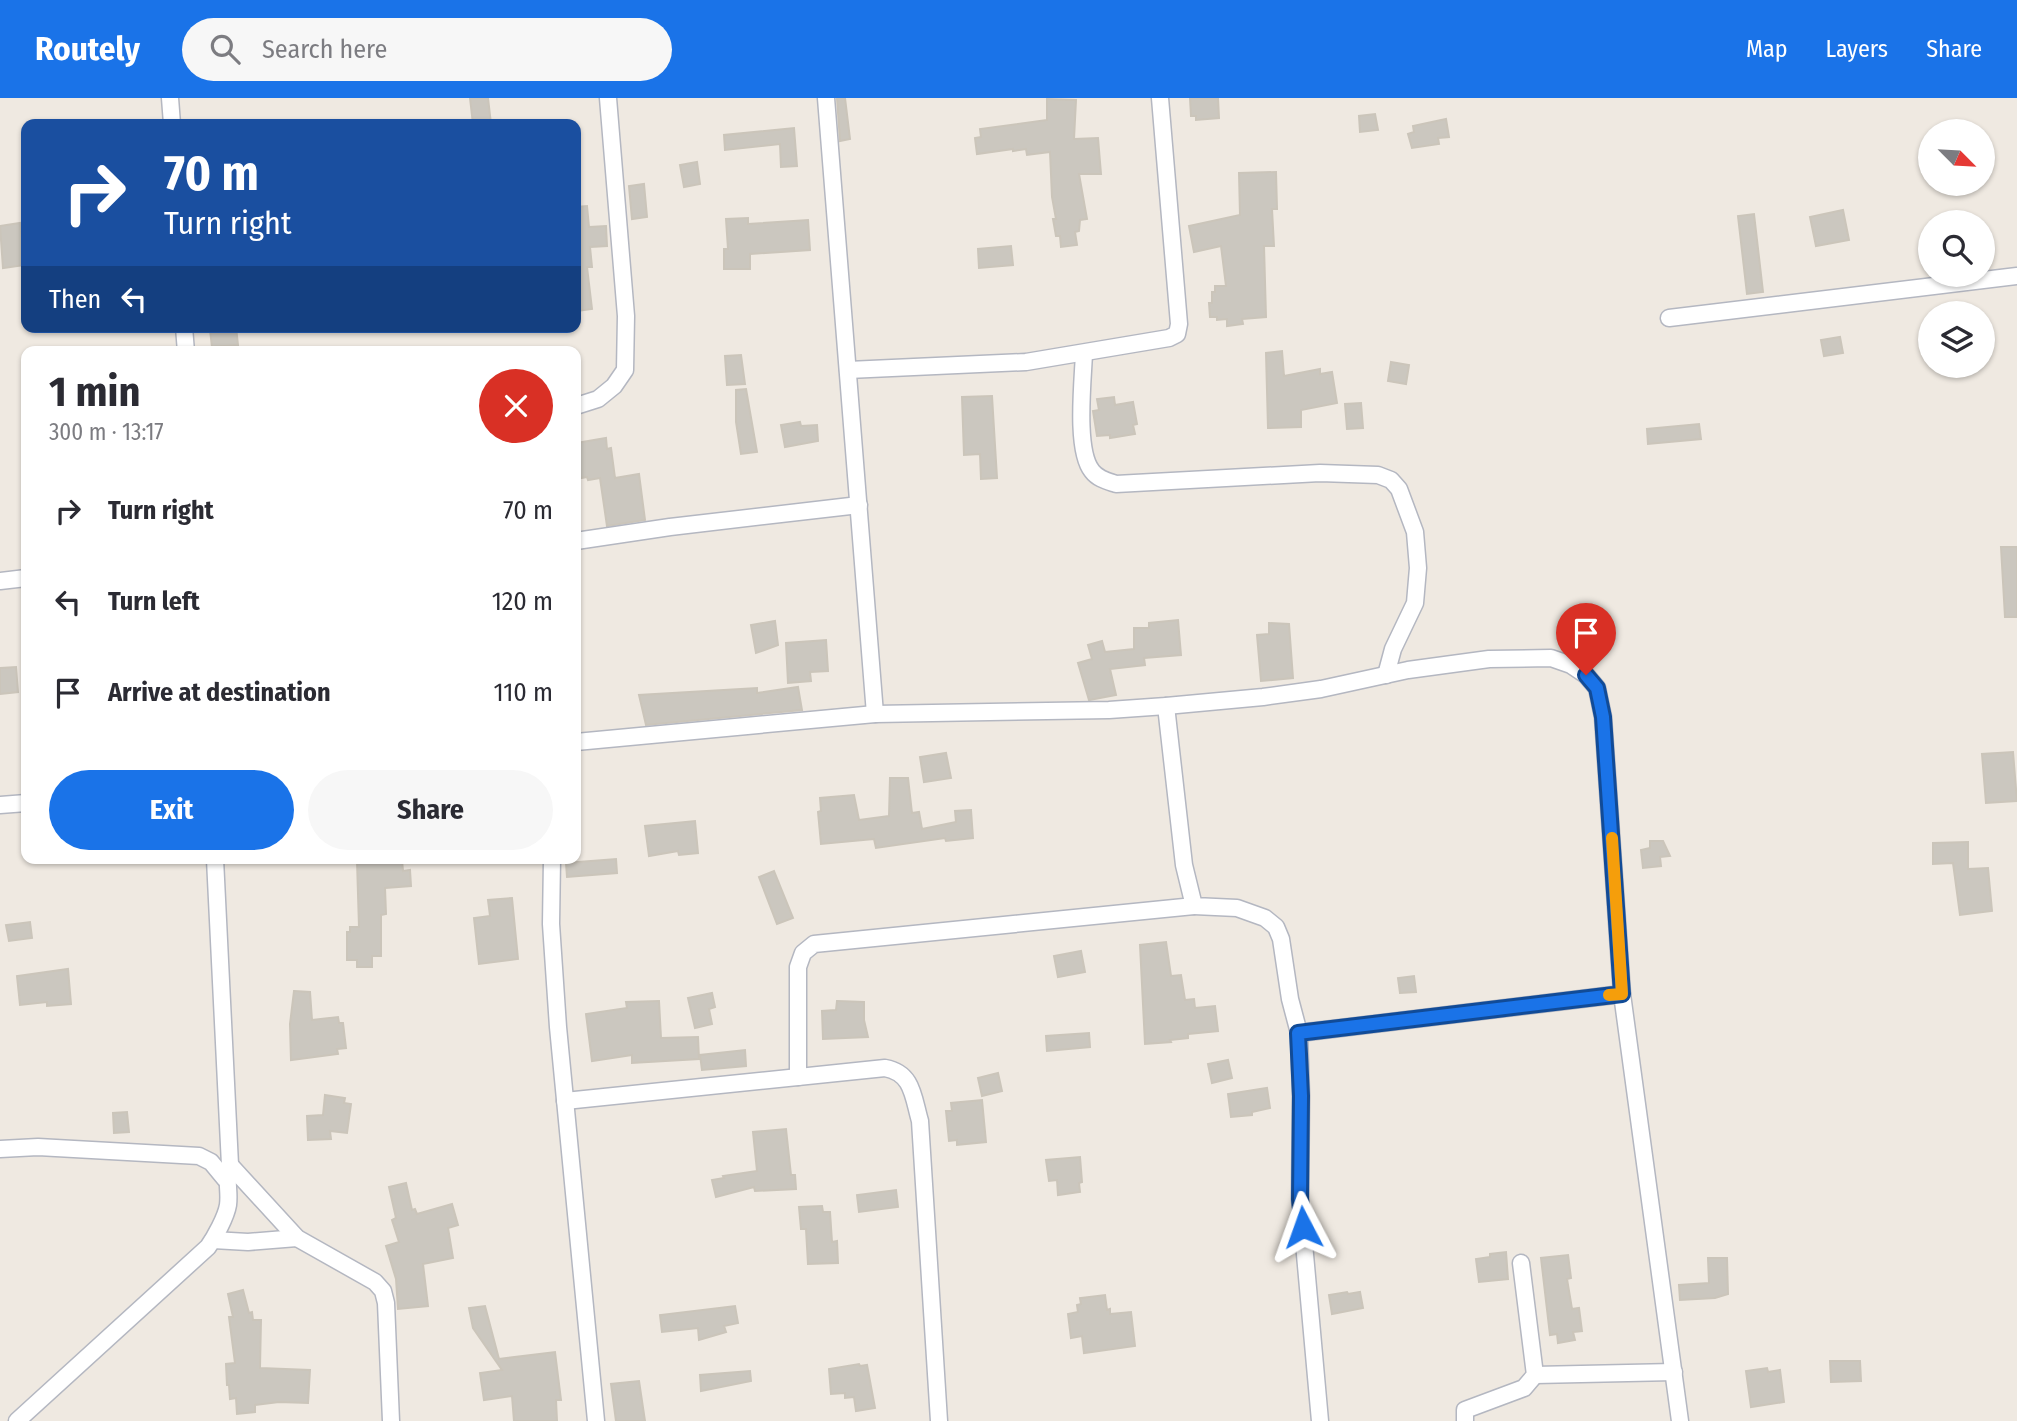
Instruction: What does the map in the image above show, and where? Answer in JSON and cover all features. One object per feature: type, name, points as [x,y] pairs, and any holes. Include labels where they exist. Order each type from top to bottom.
[{"type":"street","points":[[170,98],[172,119]]},
{"type":"street","points":[[581,404],[597,398],[614,386],[625,370],[626,316],[608,98]]},
{"type":"street","points":[[826,98],[875,714]]},
{"type":"street","points":[[848,370],[1026,362],[1169,338],[1177,334],[1179,324],[1160,98]]},
{"type":"street","points":[[1669,318],[2017,276]]},
{"type":"street","points":[[1084,352],[1081,413],[1084,452],[1091,470],[1101,479],[1116,484],[1320,473],[1378,475],[1391,480],[1399,489],[1415,532],[1418,568],[1415,603],[1393,649],[1386,675]]},
{"type":"street","points":[[581,540],[859,505]]},
{"type":"street","points":[[0,581],[21,579]]},
{"type":"street","points":[[581,742],[875,714],[1109,710],[1166,706],[1275,695],[1489,659],[1551,659],[1571,665],[1586,675],[1597,688],[1603,717],[1622,994],[1680,1421]]},
{"type":"street","points":[[1166,706],[1184,865],[1194,906]]},
{"type":"street","points":[[0,805],[21,803]]},
{"type":"street","points":[[17,1421],[208,1247],[228,1205],[215,864]]},
{"type":"street","points":[[552,864],[551,924],[565,1101],[596,1421]]},
{"type":"street","points":[[798,1077],[798,967],[803,953],[814,944],[1194,906],[1237,908],[1265,918],[1276,926],[1280,939],[1298,1033],[1301,1096],[1300,1199],[1320,1421]]},
{"type":"street","points":[[1298,1033],[1622,994]]},
{"type":"street","points":[[565,1101],[884,1068],[898,1070],[907,1078],[920,1121],[939,1421]]},
{"type":"street","points":[[0,1149],[38,1147],[199,1156],[228,1172],[296,1238],[374,1282],[383,1292],[386,1303],[391,1421]]},
{"type":"street","points":[[213,1240],[248,1242],[296,1238]]},
{"type":"street","points":[[1465,1421],[1465,1410],[1524,1388],[1535,1375],[1521,1263]]},
{"type":"street","points":[[1535,1375],[1674,1372]]},
{"type":"building","points":[[470,98],[488,98],[490,119],[472,119]]},
{"type":"building","points":[[837,98],[845,98],[850,139],[840,141]]},
{"type":"building","points":[[1190,98],[1218,98],[1219,118],[1196,120],[1196,116],[1191,116]]},
{"type":"building","points":[[1047,99],[1076,100],[1074,139],[1098,138],[1101,174],[1079,174],[1087,219],[1080,220],[1079,231],[1075,232],[1077,245],[1061,247],[1060,236],[1056,236],[1050,152],[1027,155],[1026,149],[1013,149],[977,154],[975,138],[981,137],[980,129],[1047,120]]},
{"type":"building","points":[[1375,114],[1378,130],[1360,132],[1359,116]]},
{"type":"building","points":[[1446,119],[1449,137],[1438,138],[1439,144],[1412,148],[1408,134],[1414,132],[1413,126]]},
{"type":"building","points":[[794,128],[797,166],[781,167],[780,144],[725,150],[724,135]]},
{"type":"building","points":[[697,162],[700,184],[684,187],[680,165]]},
{"type":"building","points":[[1276,172],[1277,209],[1272,209],[1274,246],[1264,246],[1266,317],[1242,319],[1243,324],[1227,326],[1227,319],[1217,320],[1217,317],[1210,317],[1209,303],[1212,303],[1215,286],[1226,286],[1221,246],[1194,252],[1189,226],[1240,215],[1239,173]]},
{"type":"building","points":[[644,184],[647,217],[632,219],[629,186]]},
{"type":"building","points":[[587,206],[589,227],[606,226],[607,246],[590,247],[592,267],[587,267],[592,309],[581,310],[581,207]]},
{"type":"building","points":[[1843,210],[1849,240],[1816,246],[1810,217]]},
{"type":"building","points":[[1754,214],[1763,292],[1747,294],[1738,216]]},
{"type":"building","points":[[748,218],[748,224],[808,220],[810,250],[750,254],[750,269],[724,269],[724,249],[728,249],[726,219]]},
{"type":"building","points":[[20,223],[21,266],[3,268],[0,226]]},
{"type":"building","points":[[1011,246],[1013,265],[979,268],[978,249]]},
{"type":"building","points":[[210,333],[237,333],[238,345],[212,346]]},
{"type":"building","points":[[1840,337],[1843,353],[1824,356],[1821,340]]},
{"type":"building","points":[[1282,351],[1284,376],[1320,369],[1320,374],[1332,372],[1337,403],[1301,410],[1301,427],[1268,428],[1266,353]]},
{"type":"building","points":[[741,355],[745,384],[727,385],[725,356]]},
{"type":"building","points":[[1391,362],[1409,365],[1406,384],[1388,381]]},
{"type":"building","points":[[746,389],[757,452],[741,454],[736,422],[736,390]]},
{"type":"building","points":[[992,396],[997,478],[981,479],[980,454],[964,455],[962,397]]},
{"type":"building","points":[[1114,397],[1115,405],[1133,402],[1137,424],[1133,425],[1135,434],[1110,438],[1110,435],[1097,436],[1093,411],[1099,410],[1097,399]]},
{"type":"building","points":[[1361,403],[1363,428],[1347,429],[1345,404]]},
{"type":"building","points":[[800,422],[801,426],[817,425],[818,441],[785,447],[781,425]]},
{"type":"building","points":[[1699,424],[1701,439],[1648,444],[1647,429]]},
{"type":"building","points":[[606,438],[607,449],[611,448],[615,478],[639,474],[645,520],[607,526],[600,478],[581,478],[581,442]]},
{"type":"building","points":[[2001,547],[2017,547],[2017,617],[2005,617]]},
{"type":"building","points":[[1178,620],[1181,655],[1144,658],[1145,665],[1110,669],[1116,695],[1089,700],[1078,663],[1092,659],[1088,645],[1102,641],[1105,652],[1134,649],[1134,628],[1149,628],[1149,623]]},
{"type":"building","points":[[775,621],[778,645],[756,653],[751,625]]},
{"type":"building","points":[[1269,623],[1289,624],[1293,678],[1261,681],[1257,635],[1269,634]]},
{"type":"building","points":[[826,640],[828,671],[810,672],[811,681],[788,683],[786,643]]},
{"type":"building","points":[[16,667],[18,692],[0,694],[0,668]]},
{"type":"building","points":[[798,687],[802,710],[646,725],[639,695],[757,688],[757,693]]},
{"type":"building","points":[[2013,752],[2017,801],[1986,803],[1982,754]]},
{"type":"building","points":[[946,753],[951,778],[924,782],[920,757]]},
{"type":"building","points":[[890,778],[908,778],[912,813],[919,812],[922,829],[956,822],[955,811],[971,810],[973,838],[946,841],[945,838],[876,848],[874,839],[821,844],[818,812],[821,811],[820,798],[854,795],[859,820],[889,816]]},
{"type":"building","points":[[695,821],[698,853],[679,855],[678,851],[649,856],[645,826]]},
{"type":"building","points":[[1650,841],[1663,841],[1670,856],[1660,857],[1661,866],[1643,868],[1641,850],[1650,848]]},
{"type":"building","points":[[1968,842],[1968,869],[1988,868],[1992,911],[1960,915],[1953,863],[1933,864],[1933,843]]},
{"type":"building","points":[[616,859],[617,873],[567,877],[566,864],[581,864],[581,862]]},
{"type":"building","points":[[357,864],[402,864],[403,871],[410,870],[411,886],[385,888],[386,914],[381,915],[381,956],[372,956],[372,967],[357,967],[357,960],[347,960],[347,932],[350,932],[350,927],[359,927]]},
{"type":"building","points":[[774,871],[793,918],[777,924],[759,877]]},
{"type":"building","points":[[512,898],[518,959],[479,964],[474,918],[490,916],[488,900]]},
{"type":"building","points":[[30,922],[32,938],[9,941],[6,925]]},
{"type":"building","points":[[1166,942],[1171,976],[1181,975],[1185,1000],[1194,999],[1195,1008],[1215,1006],[1218,1031],[1188,1034],[1188,1038],[1170,1040],[1171,1042],[1145,1044],[1140,945]]},
{"type":"building","points":[[1081,951],[1085,972],[1058,977],[1054,956]]},
{"type":"building","points":[[68,969],[71,1004],[47,1006],[47,1002],[20,1005],[17,976]]},
{"type":"building","points":[[1414,976],[1416,992],[1400,993],[1398,978]]},
{"type":"building","points":[[294,991],[310,992],[312,1020],[338,1017],[339,1023],[343,1023],[346,1048],[337,1049],[338,1054],[291,1060],[290,1024]]},
{"type":"building","points":[[712,993],[715,1007],[709,1009],[712,1024],[695,1028],[688,998]]},
{"type":"building","points":[[659,1001],[661,1038],[698,1037],[699,1059],[632,1063],[632,1055],[592,1061],[586,1014],[627,1008],[626,1002]]},
{"type":"building","points":[[837,1001],[864,1002],[868,1037],[823,1039],[822,1011],[836,1010]]},
{"type":"building","points":[[1089,1033],[1090,1047],[1047,1051],[1046,1036]]},
{"type":"building","points":[[745,1050],[746,1066],[702,1070],[700,1055]]},
{"type":"building","points":[[1228,1060],[1232,1078],[1212,1083],[1208,1064]]},
{"type":"building","points":[[998,1073],[1002,1091],[982,1096],[978,1078]]},
{"type":"building","points":[[1267,1088],[1270,1108],[1252,1112],[1252,1115],[1231,1117],[1228,1094]]},
{"type":"building","points":[[325,1095],[345,1098],[344,1103],[351,1104],[347,1133],[330,1131],[331,1139],[308,1140],[307,1116],[323,1115]]},
{"type":"building","points":[[982,1100],[986,1142],[957,1145],[957,1140],[949,1141],[946,1111],[952,1111],[951,1103]]},
{"type":"building","points":[[127,1112],[129,1132],[114,1133],[113,1113]]},
{"type":"building","points":[[786,1129],[791,1175],[795,1175],[796,1189],[755,1191],[754,1187],[716,1197],[712,1180],[757,1171],[753,1132]]},
{"type":"building","points":[[1080,1157],[1080,1192],[1058,1195],[1057,1180],[1049,1181],[1046,1160]]},
{"type":"building","points":[[406,1183],[412,1210],[415,1209],[417,1214],[452,1204],[458,1225],[448,1228],[453,1258],[423,1264],[428,1306],[398,1309],[396,1279],[386,1246],[399,1242],[392,1220],[396,1218],[389,1187]]},
{"type":"building","points":[[896,1190],[898,1207],[859,1212],[857,1195]]},
{"type":"building","points":[[822,1206],[823,1212],[830,1212],[832,1242],[837,1241],[838,1263],[808,1264],[806,1229],[801,1229],[799,1207]]},
{"type":"building","points":[[1506,1252],[1508,1279],[1479,1282],[1476,1259]]},
{"type":"building","points":[[1568,1255],[1571,1278],[1567,1279],[1572,1309],[1579,1308],[1582,1331],[1573,1332],[1575,1340],[1558,1343],[1557,1334],[1550,1335],[1541,1258]]},
{"type":"building","points":[[1708,1258],[1727,1258],[1728,1294],[1715,1298],[1680,1300],[1679,1285],[1709,1283]]},
{"type":"building","points":[[243,1290],[253,1320],[261,1320],[260,1368],[310,1370],[308,1403],[255,1405],[255,1412],[237,1414],[236,1398],[230,1399],[227,1385],[226,1364],[235,1363],[229,1317],[233,1317],[228,1294]]},
{"type":"building","points":[[1360,1292],[1363,1308],[1332,1314],[1329,1295]]},
{"type":"building","points":[[1105,1295],[1110,1314],[1131,1312],[1135,1346],[1084,1353],[1082,1336],[1071,1338],[1068,1314],[1078,1312],[1080,1298]]},
{"type":"building","points":[[485,1306],[499,1359],[555,1352],[561,1400],[556,1400],[557,1421],[514,1421],[512,1396],[484,1400],[480,1373],[502,1370],[473,1328],[469,1308]]},
{"type":"building","points":[[735,1306],[738,1323],[724,1326],[726,1332],[699,1340],[698,1328],[662,1332],[660,1315]]},
{"type":"building","points":[[1830,1361],[1860,1361],[1861,1381],[1831,1382]]},
{"type":"building","points":[[867,1365],[875,1408],[856,1411],[854,1397],[845,1398],[845,1393],[831,1394],[829,1369]]},
{"type":"building","points":[[1767,1368],[1768,1372],[1780,1370],[1784,1402],[1751,1407],[1746,1371]]},
{"type":"building","points":[[750,1371],[751,1381],[701,1391],[700,1375]]},
{"type":"building","points":[[639,1381],[645,1421],[616,1421],[611,1384]]},
{"type":"slow traffic","points":[[1609,995],[1622,994],[1612,838]]},
{"type":"route","points":[[1303,1227],[1300,1199],[1301,1096],[1298,1033],[1622,994],[1603,717],[1597,688],[1586,675]]}]
